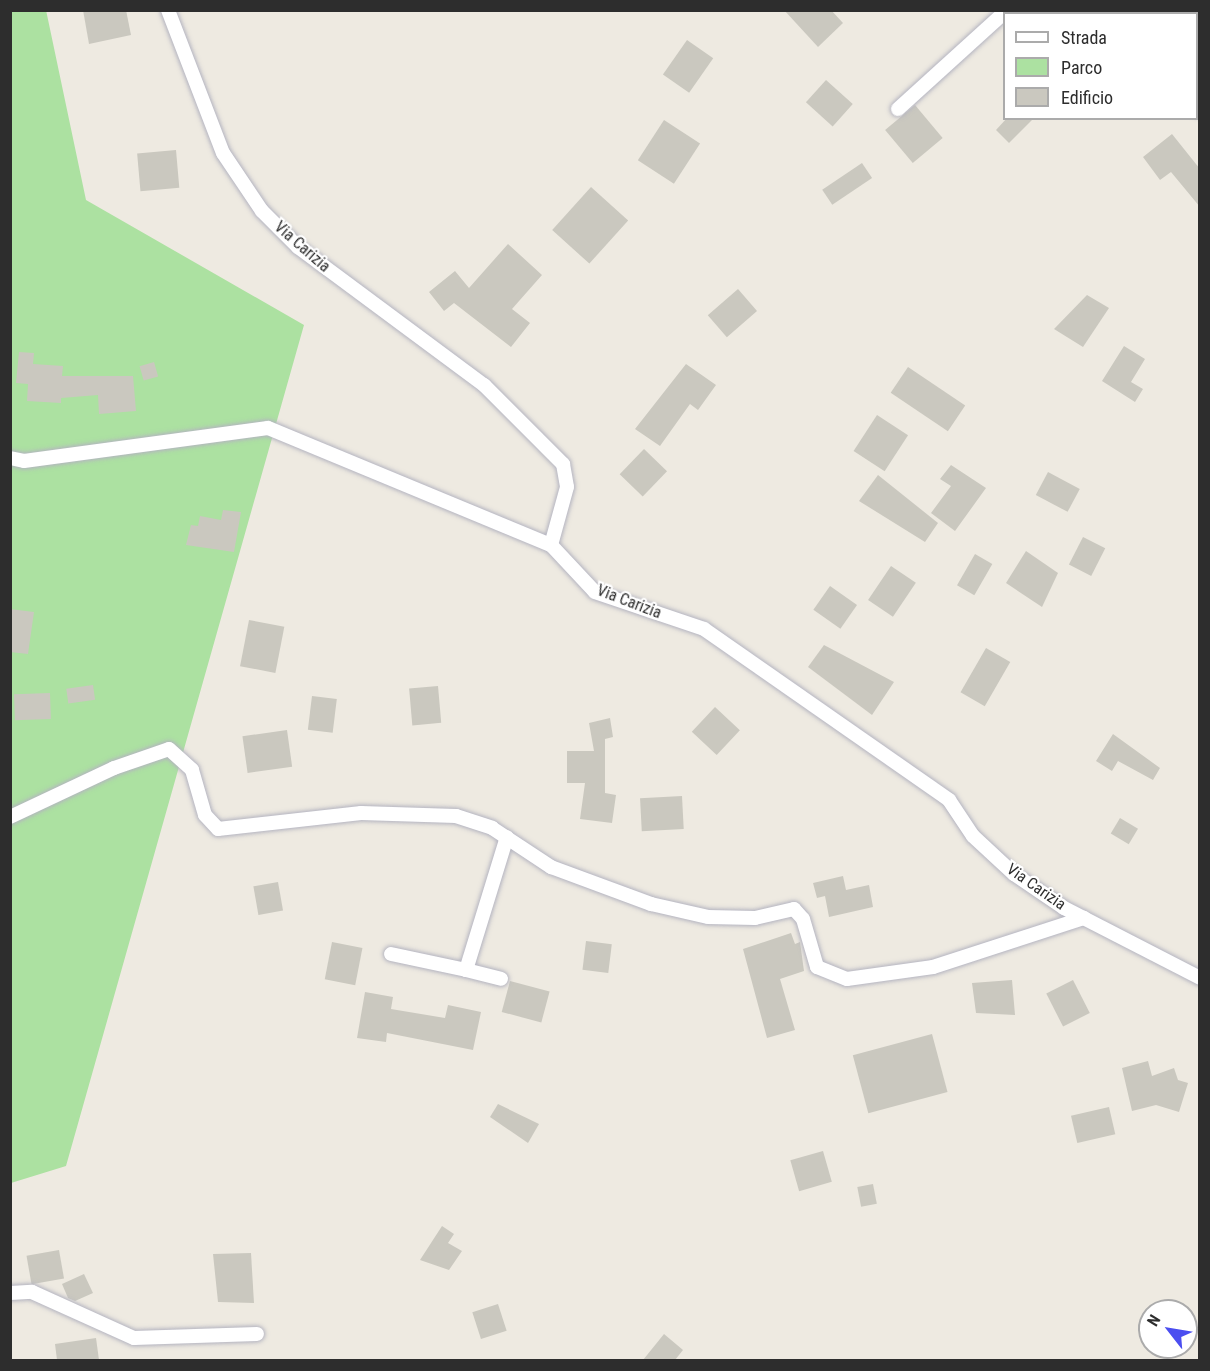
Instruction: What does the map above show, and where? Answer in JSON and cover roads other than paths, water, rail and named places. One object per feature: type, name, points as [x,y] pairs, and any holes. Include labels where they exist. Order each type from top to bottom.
[{"type":"street","name":"Via Carizia","points":[[168,10],[223,153],[262,212],[298,247],[484,385],[563,464],[567,487],[551,545],[595,592],[704,629],[949,800],[973,836],[1014,874],[1084,918],[1200,978]]},
{"type":"street","points":[[898,109],[1003,14]]},
{"type":"street","points":[[10,458],[24,461],[268,428],[551,545]]},
{"type":"street","points":[[10,817],[114,768],[169,749],[192,770],[205,815],[218,829],[361,813],[456,816],[507,837],[551,867],[651,904],[708,917],[755,918],[794,909],[803,919],[817,967],[847,979],[933,967],[1084,918]]},
{"type":"street","points":[[466,970],[507,837]]},
{"type":"street","points":[[391,954],[501,979]]},
{"type":"street","points":[[10,1293],[32,1292],[134,1338],[257,1334]]}]
